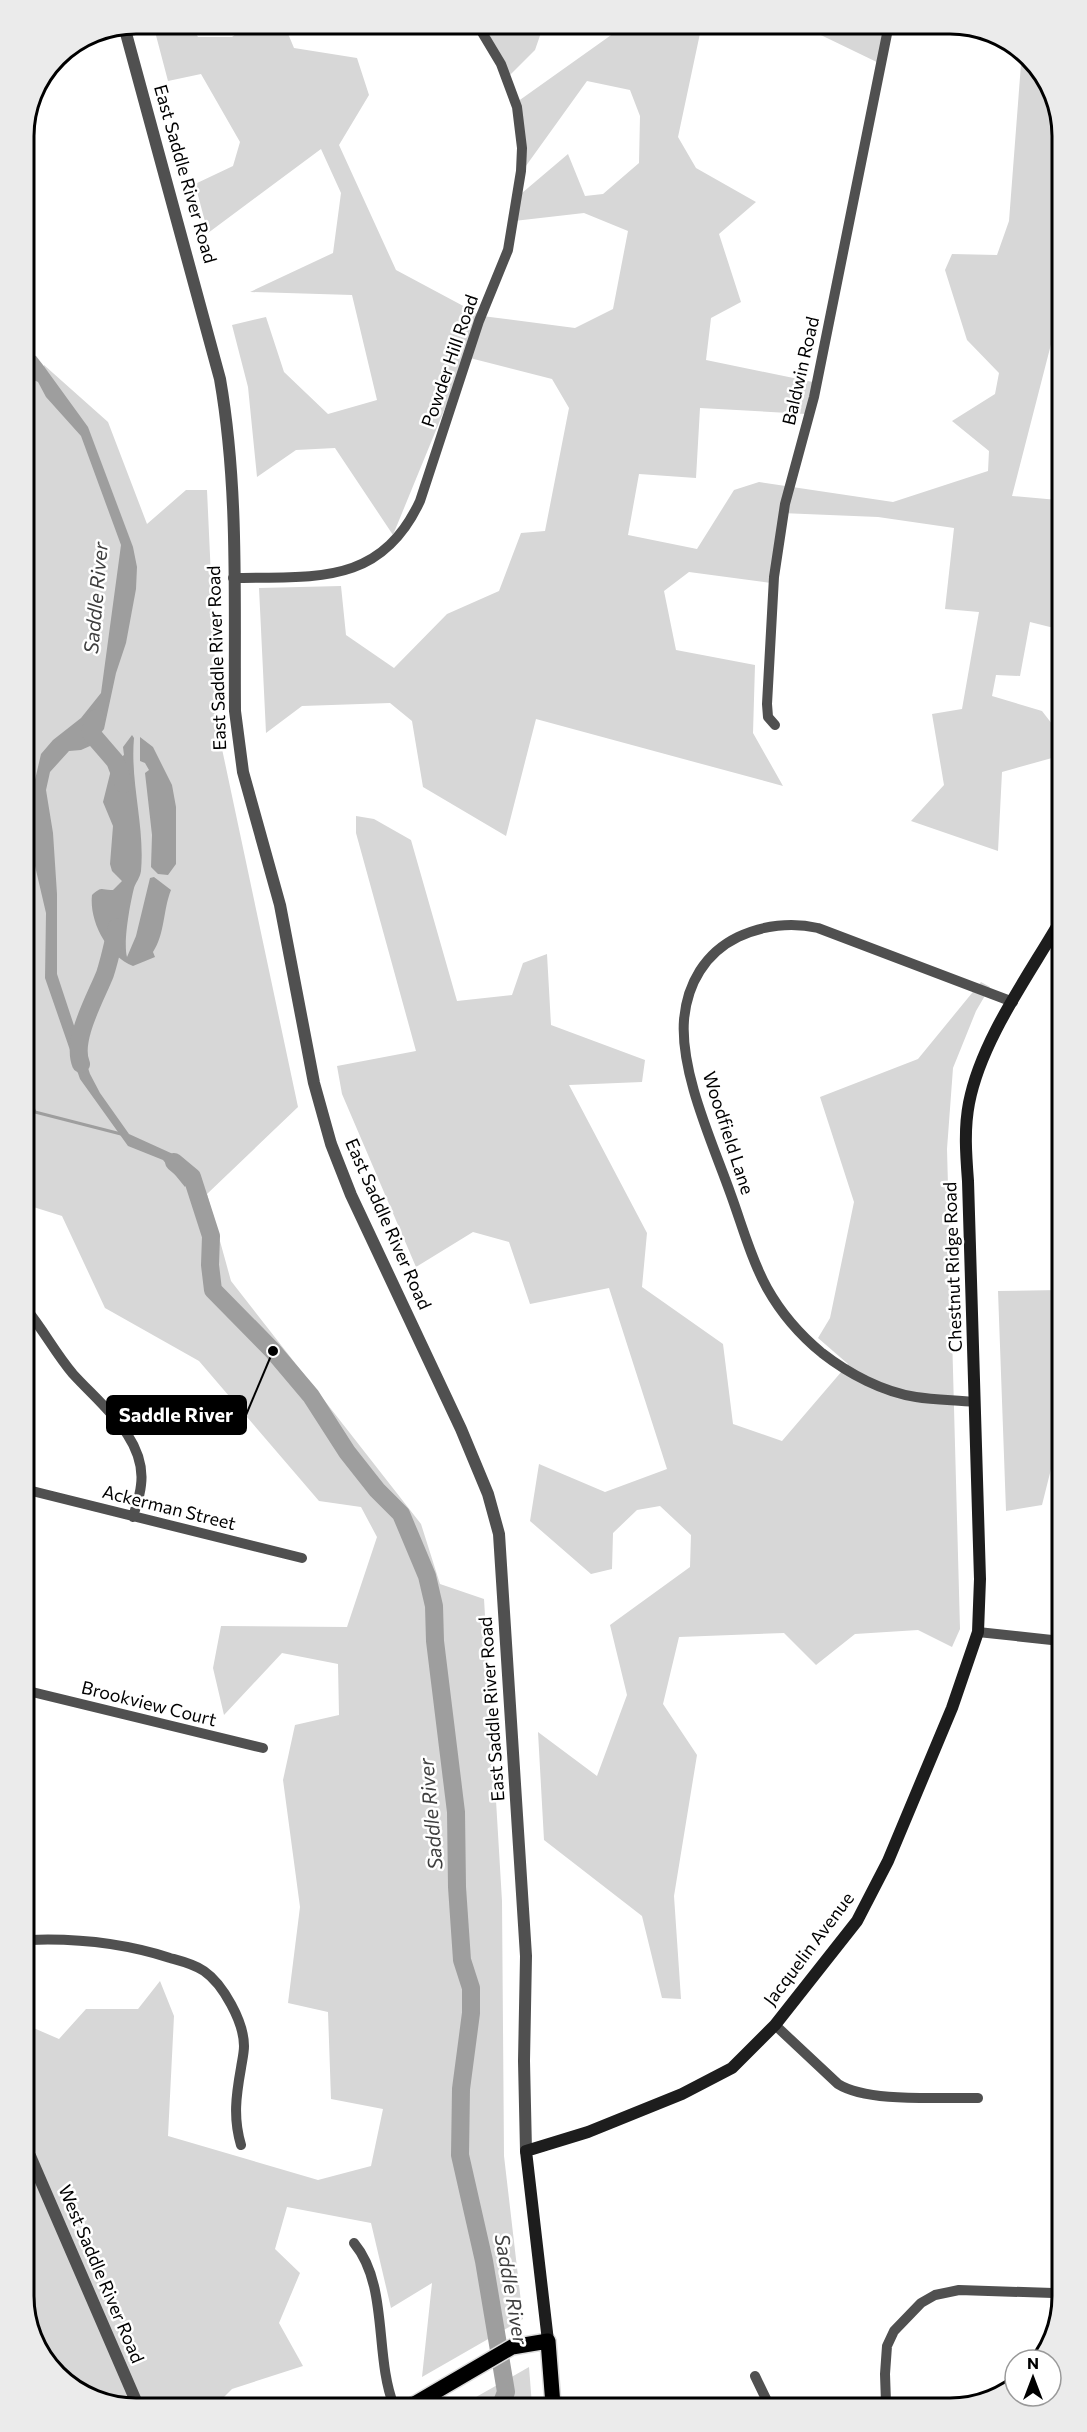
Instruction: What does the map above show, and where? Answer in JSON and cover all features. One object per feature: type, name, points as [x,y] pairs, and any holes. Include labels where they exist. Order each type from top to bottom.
[{"type":"main road","name":"Chestnut Ridge Road","points":[[978,1632],[980,1579],[966,1128],[972,1088],[982,1058],[992,1036],[1052,935]]},
{"type":"main road","name":"Jacquelin Avenue","points":[[526,2151],[588,2132],[702,2085],[732,2068],[775,2025],[856,1921],[867,1902],[900,1833],[948,1718],[978,1632]]},
{"type":"main road","name":"East Saddle River Road","points":[[526,2151],[552,2398]]},
{"type":"main road","points":[[426,2397],[519,2345],[548,2340]]},
{"type":"street","name":"Powder Hill Road","points":[[234,578],[323,576],[359,566],[394,543],[414,516],[479,321],[508,250],[521,171],[522,148],[516,107],[501,64],[483,34]]},
{"type":"street","name":"East Saddle River Road","points":[[126,35],[220,379],[231,453],[235,711],[241,764],[249,803],[280,905],[322,1114],[351,1195],[484,1483],[499,1534],[526,1956],[524,2061],[526,2151]]},
{"type":"street","name":"Baldwin Road","points":[[775,725],[768,717],[767,704],[772,598],[780,534],[785,504],[814,398],[887,35]]},
{"type":"street","name":"Woodfield Lane","points":[[975,1402],[916,1397],[863,1379],[824,1354],[802,1335],[781,1310],[757,1266],[698,1099],[688,1060],[684,1021],[689,990],[698,973],[718,950],[745,934],[782,925],[802,924],[818,928],[1013,1002]]},
{"type":"street","points":[[34,1320],[72,1372],[126,1432],[133,1443],[141,1472],[141,1486],[133,1517]]},
{"type":"street","name":"Ackerman Street","points":[[34,1492],[302,1558]]},
{"type":"street","points":[[978,1632],[1052,1640]]},
{"type":"street","name":"Brookview Court","points":[[34,1693],[263,1748]]},
{"type":"street","points":[[34,1940],[86,1940],[120,1944],[186,1963],[214,1978],[231,2003],[242,2031],[244,2047],[234,2107],[236,2129],[241,2145]]},
{"type":"street","points":[[775,2025],[846,2090],[867,2095],[978,2098]]},
{"type":"street","name":"West Saddle River Road","points":[[34,2165],[134,2397]]},
{"type":"street","points":[[354,2243],[368,2264],[376,2300],[387,2384],[391,2397]]},
{"type":"street","points":[[886,2398],[887,2346],[894,2331],[921,2303],[935,2295],[959,2290],[1052,2293]]},
{"type":"street","points":[[755,2376],[765,2398]]},
{"type":"shaded area","points":[[156,34],[196,34],[198,37],[288,34],[294,48],[357,58],[369,95],[339,145],[396,270],[482,316],[575,328],[613,309],[628,231],[584,213],[514,221],[522,193],[568,154],[585,196],[603,194],[639,163],[640,116],[630,90],[587,81],[523,170],[517,102],[612,35],[700,35],[678,137],[696,168],[756,202],[719,234],[741,302],[711,318],[706,360],[813,382],[806,414],[700,408],[696,478],[639,474],[628,535],[697,549],[734,490],[759,482],[893,502],[988,471],[989,451],[952,421],[995,394],[999,373],[967,340],[945,270],[952,254],[997,255],[1009,221],[1021,62],[1023,64],[1039,85],[1052,123],[1052,340],[1012,496],[1052,499],[1052,628],[1030,622],[1020,676],[996,675],[992,696],[1042,711],[1052,724],[1052,758],[1002,772],[998,851],[911,821],[944,785],[932,714],[962,709],[979,612],[945,609],[954,528],[878,517],[781,513],[771,583],[689,572],[664,591],[676,650],[755,665],[753,733],[783,786],[536,719],[506,836],[423,787],[412,721],[390,703],[302,706],[266,733],[259,588],[341,586],[346,635],[394,668],[447,614],[499,591],[521,533],[545,531],[569,408],[552,379],[466,357],[393,535],[335,448],[296,450],[257,477],[248,387],[232,325],[266,317],[284,372],[328,414],[377,400],[352,295],[250,292],[333,253],[341,193],[321,149],[208,233],[195,184],[233,166],[240,142],[201,74],[168,81]]},
{"type":"shaded area","points":[[488,34],[540,34],[535,50],[509,76]]},
{"type":"shaded area","points":[[820,35],[889,35],[885,66]]},
{"type":"shaded area","points":[[35,356],[88,427],[133,547],[137,567],[136,589],[126,643],[116,673],[104,729],[90,746],[81,750],[69,751],[50,772],[46,790],[53,833],[57,894],[57,974],[90,1074],[100,1093],[129,1134],[184,1159],[194,1173],[185,1187],[163,1160],[128,1146],[80,1079],[45,978],[46,913],[35,863],[35,781],[41,754],[53,740],[81,718],[101,693],[121,545],[81,436],[46,397],[35,381]]},
{"type":"shaded area","points":[[44,365],[108,422],[147,524],[186,490],[207,490],[218,730],[298,1107],[207,1194],[231,1281],[421,1524],[440,1584],[484,1599],[502,1901],[504,2156],[523,2319],[422,2377],[432,2283],[391,2308],[371,2223],[287,2207],[275,2249],[300,2273],[279,2323],[303,2366],[232,2389],[224,2397],[116,2396],[85,2384],[64,2368],[45,2341],[36,2316],[34,2296],[34,2028],[59,2039],[86,2009],[138,2009],[160,1981],[174,2016],[168,2136],[318,2180],[371,2166],[383,2109],[331,2099],[328,2012],[288,2003],[300,1907],[283,1780],[295,1725],[339,1715],[338,1664],[282,1653],[224,1715],[213,1668],[221,1626],[347,1627],[377,1537],[361,1507],[319,1501],[199,1361],[105,1308],[62,1216],[35,1207],[35,378],[40,379]]},
{"type":"shaded area","points":[[132,735],[142,854],[140,873],[134,888],[127,923],[127,957],[136,936],[150,878],[154,877],[171,890],[160,938],[153,952],[155,957],[133,966],[115,954],[108,946],[93,916],[92,905],[92,895],[101,889],[113,890],[122,881],[112,871],[110,864],[113,826],[103,802],[111,770],[117,760],[124,755],[123,747]]},
{"type":"shaded area","points":[[140,737],[153,747],[172,785],[176,807],[176,864],[168,875],[158,874],[151,867],[152,835],[145,773],[149,770],[145,763],[140,761]]},
{"type":"shaded area","points":[[356,816],[374,819],[411,840],[457,1001],[512,995],[523,963],[547,954],[551,1025],[645,1060],[642,1082],[569,1085],[647,1233],[642,1287],[723,1344],[733,1424],[782,1441],[848,1364],[818,1338],[830,1318],[854,1202],[820,1097],[918,1059],[981,982],[990,987],[976,1011],[953,1068],[947,1149],[960,1629],[952,1647],[918,1630],[855,1634],[816,1665],[784,1633],[679,1637],[663,1704],[697,1755],[674,1896],[681,1999],[662,1998],[642,1916],[544,1840],[538,1732],[597,1776],[627,1695],[610,1625],[690,1567],[691,1535],[660,1506],[637,1510],[613,1533],[612,1569],[591,1574],[530,1521],[539,1464],[605,1492],[667,1469],[609,1288],[530,1304],[509,1242],[473,1232],[416,1267],[342,1094],[337,1066],[416,1051],[356,833]]},
{"type":"shaded area","points":[[1052,1290],[1052,1465],[1042,1505],[1006,1511],[998,1291]]},
{"type":"shaded area","points":[[529,2367],[531,2397],[475,2397]]},
{"type":"waterway","name":"Saddle River","points":[[96,718],[90,732],[115,761],[124,784]]},
{"type":"waterway","name":"Saddle River","points":[[81,1064],[79,1043],[82,1031],[105,974],[117,927]]},
{"type":"waterway","points":[[35,1111],[121,1134]]},
{"type":"waterway","name":"Saddle River","points":[[174,1162],[192,1177],[211,1236],[210,1265],[213,1290],[273,1351],[311,1396],[347,1452],[377,1490],[401,1514],[427,1576],[434,1606],[435,1641],[456,1812],[457,1887],[462,1960],[471,1988],[471,2013],[461,2089],[460,2155],[484,2261],[506,2392],[504,2397]]},
{"type":"place","name":"Saddle River","points":[[273,1351]]}]
